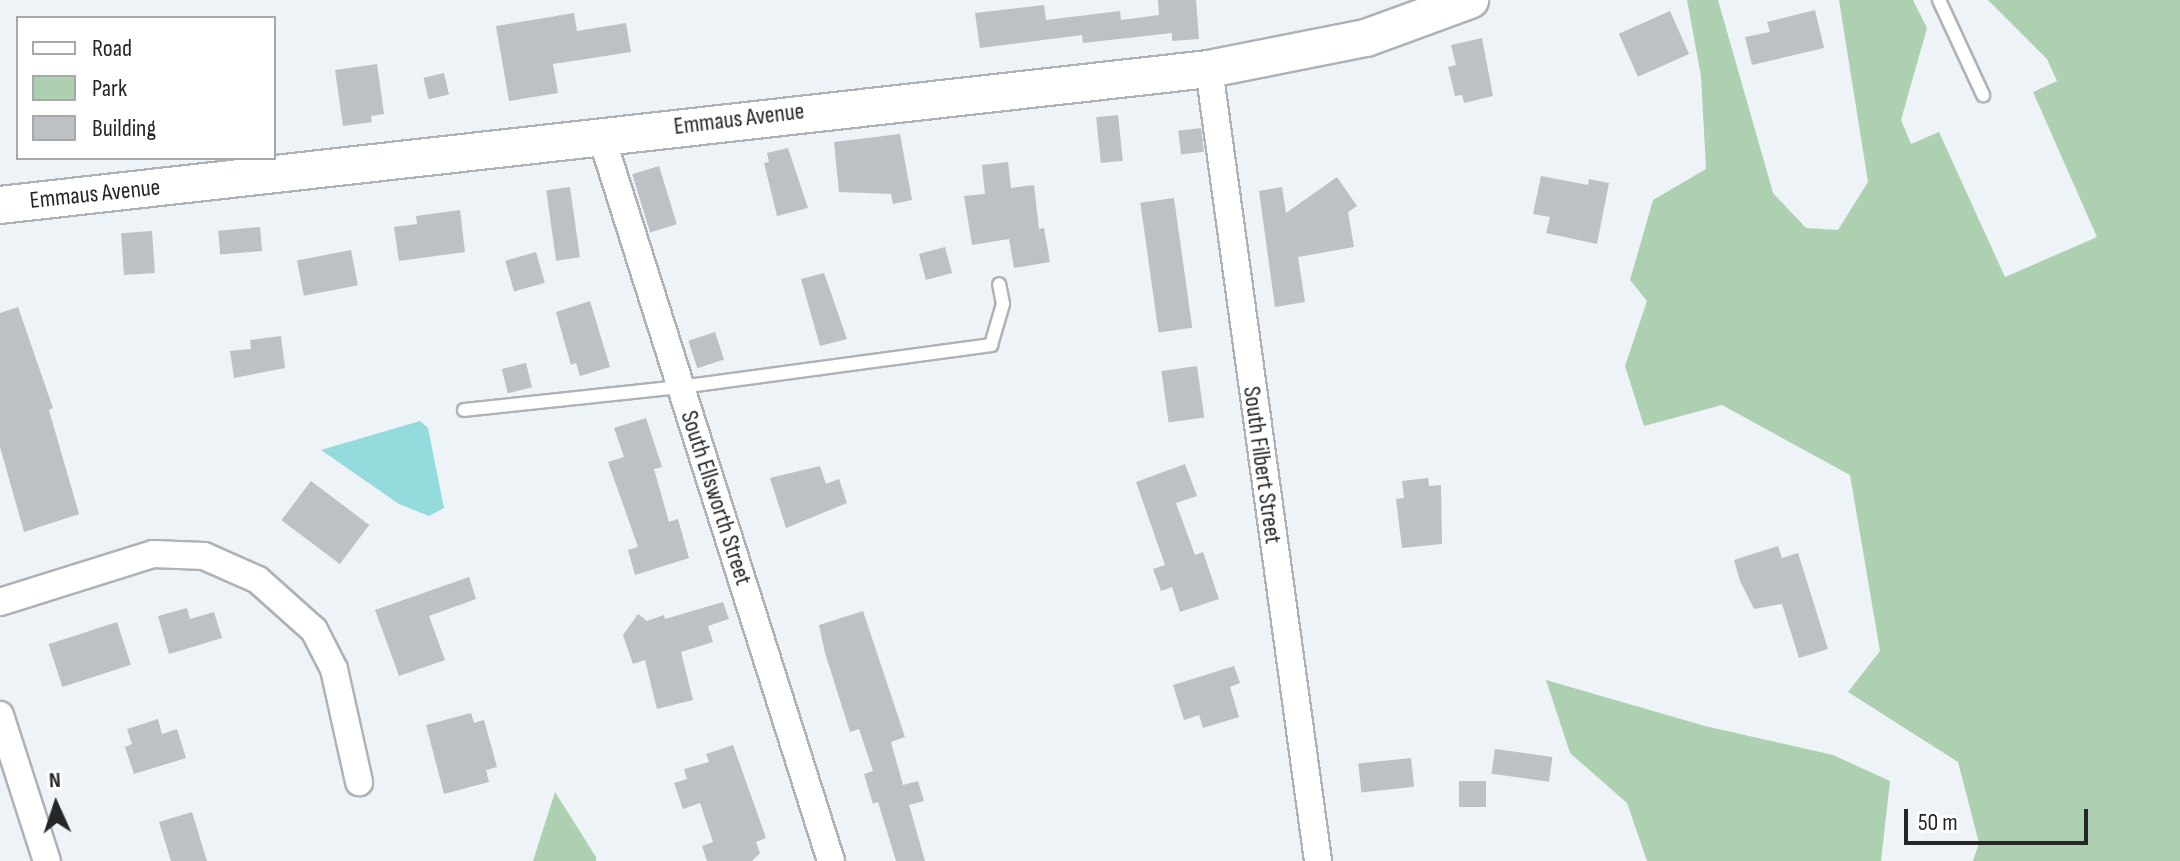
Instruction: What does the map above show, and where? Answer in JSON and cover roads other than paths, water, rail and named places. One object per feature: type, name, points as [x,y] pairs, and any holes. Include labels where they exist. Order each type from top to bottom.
[{"type":"main road","name":"Emmaus Avenue","points":[[0,205],[1209,69],[1366,38],[1470,0]]},
{"type":"street","name":"South Filbert Street","points":[[1209,69],[1318,861]]},
{"type":"street","name":"South Ellsworth Street","points":[[601,135],[831,861]]},
{"type":"street","points":[[0,602],[153,554],[204,556],[258,580],[314,630],[334,669],[359,782]]},
{"type":"street","points":[[0,715],[47,861]]},
{"type":"lane","points":[[1939,0],[1983,95]]},
{"type":"lane","points":[[464,410],[681,387],[991,345],[1003,304],[999,284]]},
{"type":"water","points":[[420,421],[428,428],[444,508],[429,516],[399,504],[321,450]]}]
